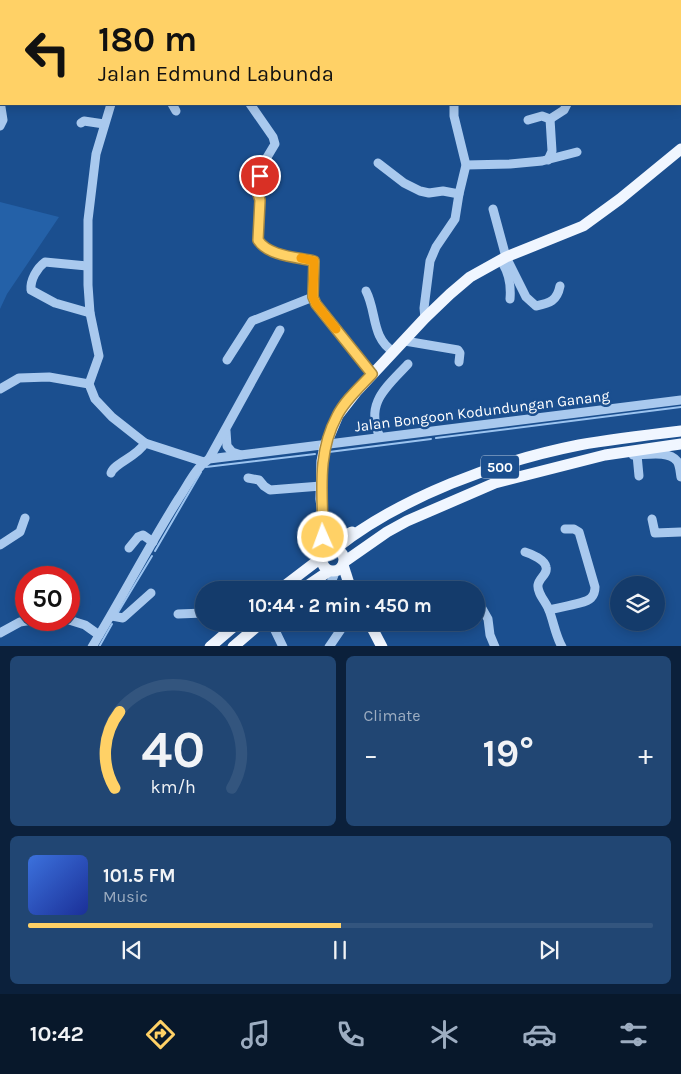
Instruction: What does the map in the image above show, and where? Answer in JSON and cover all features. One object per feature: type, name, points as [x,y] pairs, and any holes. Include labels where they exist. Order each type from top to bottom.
[{"type":"main road","points":[[341,581],[322,565],[322,460],[325,446],[338,415],[372,374],[425,318],[470,277],[503,258],[583,226],[614,204],[681,148]]},
{"type":"main road","name":"500","points":[[291,581],[322,557],[327,550],[336,549],[352,537],[391,514],[448,485],[528,458],[578,445],[681,431]]},
{"type":"main road","name":"500","points":[[316,581],[338,570],[343,563],[379,537],[401,525],[494,483],[605,455],[681,444]]},
{"type":"main road","points":[[323,517],[332,534],[339,536],[348,534],[382,516],[391,514]]},
{"type":"main road","points":[[336,549],[343,556],[348,581]]},
{"type":"main road","points":[[210,646],[228,631]]},
{"type":"main road","points":[[233,646],[251,631]]},
{"type":"main road","points":[[374,631],[382,646]]},
{"type":"street","points":[[0,126],[4,120],[1,105]]},
{"type":"street","points":[[111,105],[96,154],[89,210],[87,266],[90,313],[99,356],[89,384],[95,399],[112,418],[145,443],[206,461]]},
{"type":"street","points":[[251,105],[273,137],[275,144],[263,164],[256,188],[260,200],[258,240],[261,246],[272,251],[314,261],[313,297],[316,304],[372,374]]},
{"type":"street","points":[[425,318],[424,308],[430,261],[436,247],[455,218],[466,166],[454,116],[454,105]]},
{"type":"street","points":[[550,119],[564,110],[566,105]]},
{"type":"street","points":[[528,120],[542,116],[550,119]]},
{"type":"street","points":[[548,160],[552,151],[550,119]]},
{"type":"street","points":[[80,123],[104,124]]},
{"type":"street","points":[[466,166],[548,160],[577,152]]},
{"type":"street","points":[[378,163],[404,183],[420,190],[429,193],[459,194]]},
{"type":"street","points":[[493,209],[508,274],[511,292],[510,299]]},
{"type":"street","points":[[503,258],[526,297],[536,306],[546,304],[556,298],[560,286]]},
{"type":"street","points":[[87,266],[45,262],[39,266],[30,286],[31,290],[50,301],[90,313]]},
{"type":"street","points":[[366,291],[371,302],[376,329],[381,340],[386,347],[394,352]]},
{"type":"street","points":[[227,360],[252,320],[313,297]]},
{"type":"street","points":[[92,646],[112,616],[152,542],[194,475],[206,461],[227,428],[280,330]]},
{"type":"street","points":[[404,341],[458,350],[460,353],[459,362]]},
{"type":"street","points":[[380,437],[376,428],[375,404],[408,364]]},
{"type":"street","points":[[0,389],[18,378],[49,377],[89,384]]},
{"type":"street","name":"Jalan Bongoon Kodundungan Ganang","points":[[206,461],[380,437],[681,400]]},
{"type":"street","points":[[227,428],[226,446],[232,452],[242,455]]},
{"type":"street","points":[[111,473],[117,466],[141,449],[145,443]]},
{"type":"street","points":[[605,455],[663,455],[672,457],[678,463],[681,477]]},
{"type":"street","points":[[637,455],[639,476]]},
{"type":"street","points":[[248,478],[260,480],[270,490],[321,486]]},
{"type":"street","points":[[0,545],[20,532],[24,518]]},
{"type":"street","points":[[652,518],[656,533],[681,532]]},
{"type":"street","points":[[549,610],[586,601],[593,596],[594,592],[593,580],[579,532],[574,529],[565,529]]},
{"type":"street","points":[[129,548],[143,535],[152,542]]},
{"type":"street","points":[[525,552],[530,553],[546,566],[546,571],[538,586],[562,646]]},
{"type":"street","points":[[330,581],[332,572]]},
{"type":"street","points":[[112,616],[123,618],[151,593]]},
{"type":"street","points":[[178,614],[195,613]]},
{"type":"street","points":[[485,614],[488,619],[490,635],[495,646]]},
{"type":"street","points":[[80,623],[99,635]]},
{"type":"street","points":[[0,633],[15,625]]},
{"type":"street","points":[[276,631],[284,646]]},
{"type":"street","points":[[330,646],[340,631]]},
{"type":"shaded area","points":[[0,202],[59,217],[7,294],[0,309]]},
{"type":"waterway","points":[[436,438],[681,407]]},
{"type":"waterway","points":[[329,452],[431,439]]},
{"type":"waterway","points":[[206,467],[315,454]]},
{"type":"waterway","points":[[155,551],[201,472]]},
{"type":"waterway","points":[[117,614],[152,556]]},
{"type":"waterway","points":[[100,646],[112,624]]},
{"type":"slow traffic","points":[[301,258],[314,261],[313,297],[316,304],[336,329]]},
{"type":"route","points":[[260,176],[256,188],[260,200],[257,232],[261,246],[272,251],[314,261],[313,297],[316,304],[372,374],[338,415],[325,446],[322,460],[321,486],[323,537]]}]
